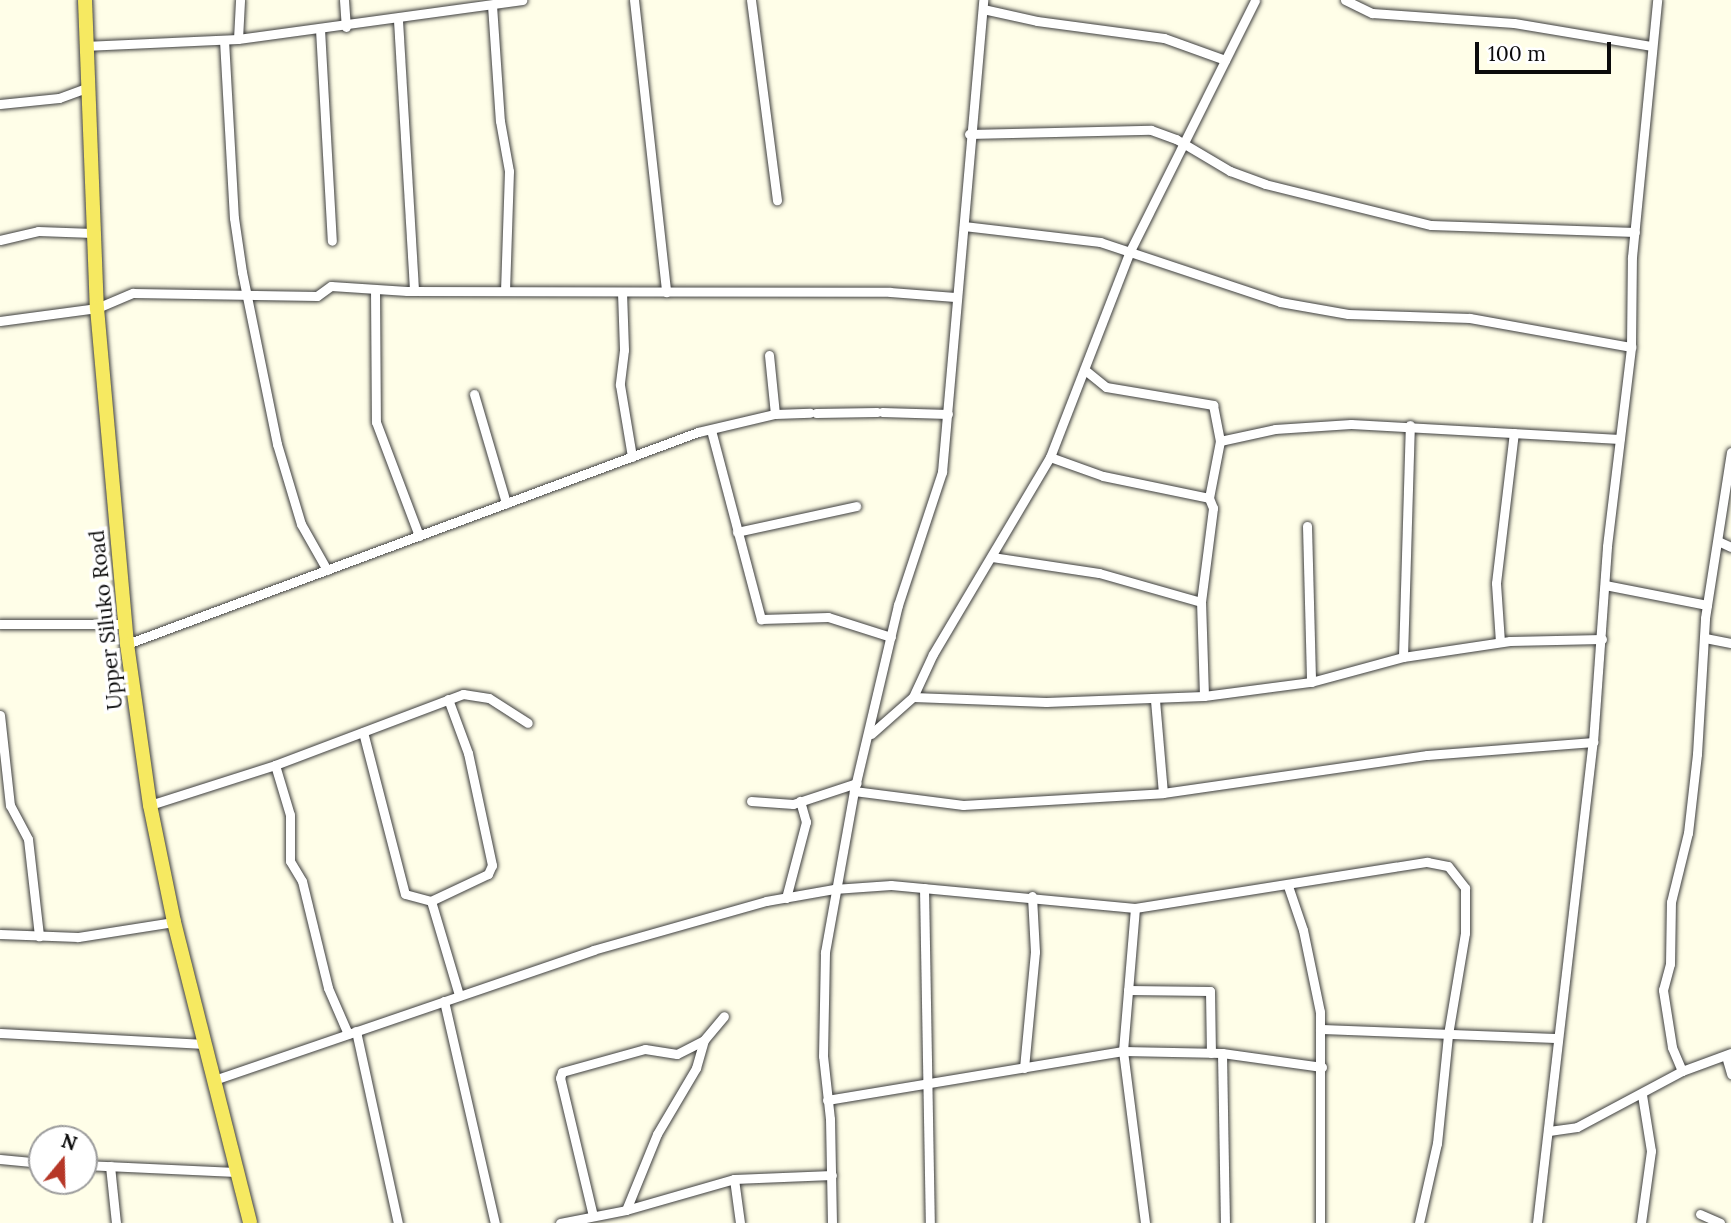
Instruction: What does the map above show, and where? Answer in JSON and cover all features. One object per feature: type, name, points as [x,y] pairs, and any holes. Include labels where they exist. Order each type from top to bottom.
[{"type":"main road","name":"Upper Siluko Road","points":[[85,0],[84,46],[97,308],[127,644],[150,805],[174,922],[250,1223]]},
{"type":"street","points":[[238,39],[240,0]]},
{"type":"street","points":[[344,0],[346,27]]},
{"type":"street","points":[[84,46],[238,39],[398,20],[522,0]]},
{"type":"street","points":[[634,0],[666,292]]},
{"type":"street","points":[[751,0],[778,200]]},
{"type":"street","points":[[871,734],[913,697],[1050,457],[1130,251],[1255,0]]},
{"type":"street","points":[[1345,0],[1373,13],[1514,23],[1652,46]]},
{"type":"street","points":[[1537,1223],[1593,742],[1605,585],[1631,346],[1635,232],[1657,0]]},
{"type":"street","points":[[831,1223],[832,1175],[822,1005],[834,888],[855,787],[871,734],[891,636],[942,472],[955,297],[964,226],[969,134],[983,4],[1037,21],[1164,37],[1225,60]]},
{"type":"street","points":[[492,5],[500,121],[509,171],[505,289]]},
{"type":"street","points":[[398,20],[414,291]]},
{"type":"street","points":[[320,29],[332,241]]},
{"type":"street","points":[[225,40],[234,218],[277,444],[301,524],[327,570]]},
{"type":"street","points":[[0,104],[59,98],[86,88]]},
{"type":"street","points":[[969,134],[1151,130],[1183,143],[1213,163],[1265,184],[1431,225],[1635,232]]},
{"type":"street","points":[[964,226],[1048,234],[1130,251],[1280,302],[1348,314],[1470,318],[1631,346]]},
{"type":"street","points":[[0,240],[38,231],[93,233]]},
{"type":"street","points":[[0,321],[97,308],[134,293],[317,296],[331,286],[414,291],[505,289],[890,292],[955,297]]},
{"type":"street","points":[[375,289],[376,422],[419,536]]},
{"type":"street","points":[[622,292],[620,385],[632,457]]},
{"type":"street","points":[[769,355],[775,414]]},
{"type":"street","points":[[1085,370],[1106,387],[1213,405],[1220,441],[1209,498],[1213,508],[1201,602],[1204,696]]},
{"type":"street","points":[[474,394],[506,503]]},
{"type":"street","points":[[127,644],[711,430],[775,414],[948,414]]},
{"type":"street","points":[[1220,441],[1275,429],[1410,425],[1620,439]]},
{"type":"street","points":[[1403,657],[1410,425]]},
{"type":"street","points":[[711,430],[761,619],[828,617],[891,636]]},
{"type":"street","points":[[1500,642],[1496,583],[1514,433]]},
{"type":"street","points":[[1682,1071],[1672,1047],[1663,990],[1670,964],[1671,902],[1688,833],[1707,605],[1731,452]]},
{"type":"street","points":[[1050,457],[1103,476],[1209,498]]},
{"type":"street","points":[[737,533],[856,506]]},
{"type":"street","points":[[1307,526],[1311,682]]},
{"type":"street","points":[[1718,541],[1731,547]]},
{"type":"street","points":[[992,556],[1098,573],[1201,602]]},
{"type":"street","points":[[1605,585],[1707,605]]},
{"type":"street","points":[[0,624],[125,624]]},
{"type":"street","points":[[1705,638],[1731,643]]},
{"type":"street","points":[[913,697],[1155,700],[1204,696],[1311,682],[1403,657],[1500,642],[1602,639]]},
{"type":"street","points":[[150,805],[275,765],[463,694],[489,698],[528,723]]},
{"type":"street","points":[[363,732],[405,894],[410,899],[431,901],[488,874],[492,865],[468,754],[448,699]]},
{"type":"street","points":[[1155,700],[1163,793]]},
{"type":"street","points":[[0,715],[10,805],[28,839],[39,936]]},
{"type":"street","points":[[751,801],[800,800],[855,787],[963,804],[1163,793],[1427,755],[1593,742]]},
{"type":"street","points":[[275,765],[291,824],[290,860],[302,881],[328,988],[352,1033],[398,1223]]},
{"type":"street","points":[[786,898],[806,822],[800,800]]},
{"type":"street","points":[[214,1080],[593,950],[786,898],[834,888],[924,888],[1032,896],[1135,908],[1427,862],[1448,866],[1465,888],[1465,933],[1448,1035],[1437,1143],[1419,1223]]},
{"type":"street","points":[[1288,886],[1303,930],[1320,1029],[1320,1223]]},
{"type":"street","points":[[924,888],[929,1223]]},
{"type":"street","points":[[1024,1068],[1035,952],[1032,896]]},
{"type":"street","points":[[431,901],[459,995]]},
{"type":"street","points":[[1135,908],[1124,1051],[1145,1223]]},
{"type":"street","points":[[0,934],[95,935],[174,922]]},
{"type":"street","points":[[1128,990],[1210,991],[1217,1053],[1225,1223]]},
{"type":"street","points":[[444,1001],[495,1223]]},
{"type":"street","points":[[593,1216],[560,1078],[562,1072],[645,1049],[677,1054],[704,1040],[724,1016]]},
{"type":"street","points":[[1320,1029],[1557,1038]]},
{"type":"street","points":[[0,1033],[205,1044]]},
{"type":"street","points":[[626,1210],[657,1133],[696,1068],[704,1040]]},
{"type":"street","points":[[827,1100],[926,1080],[1024,1068],[1124,1051],[1217,1053],[1322,1068]]},
{"type":"street","points":[[1549,1131],[1577,1127],[1642,1095],[1682,1071],[1728,1054],[1731,1074]]},
{"type":"street","points":[[1641,1223],[1651,1152],[1642,1095]]},
{"type":"street","points":[[0,1159],[28,1162]]},
{"type":"street","points":[[98,1166],[236,1172]]},
{"type":"street","points":[[110,1166],[117,1223]]},
{"type":"street","points":[[560,1223],[626,1210],[734,1179],[832,1175]]},
{"type":"street","points":[[734,1179],[740,1223]]},
{"type":"street","points":[[1700,1214],[1720,1223]]}]
